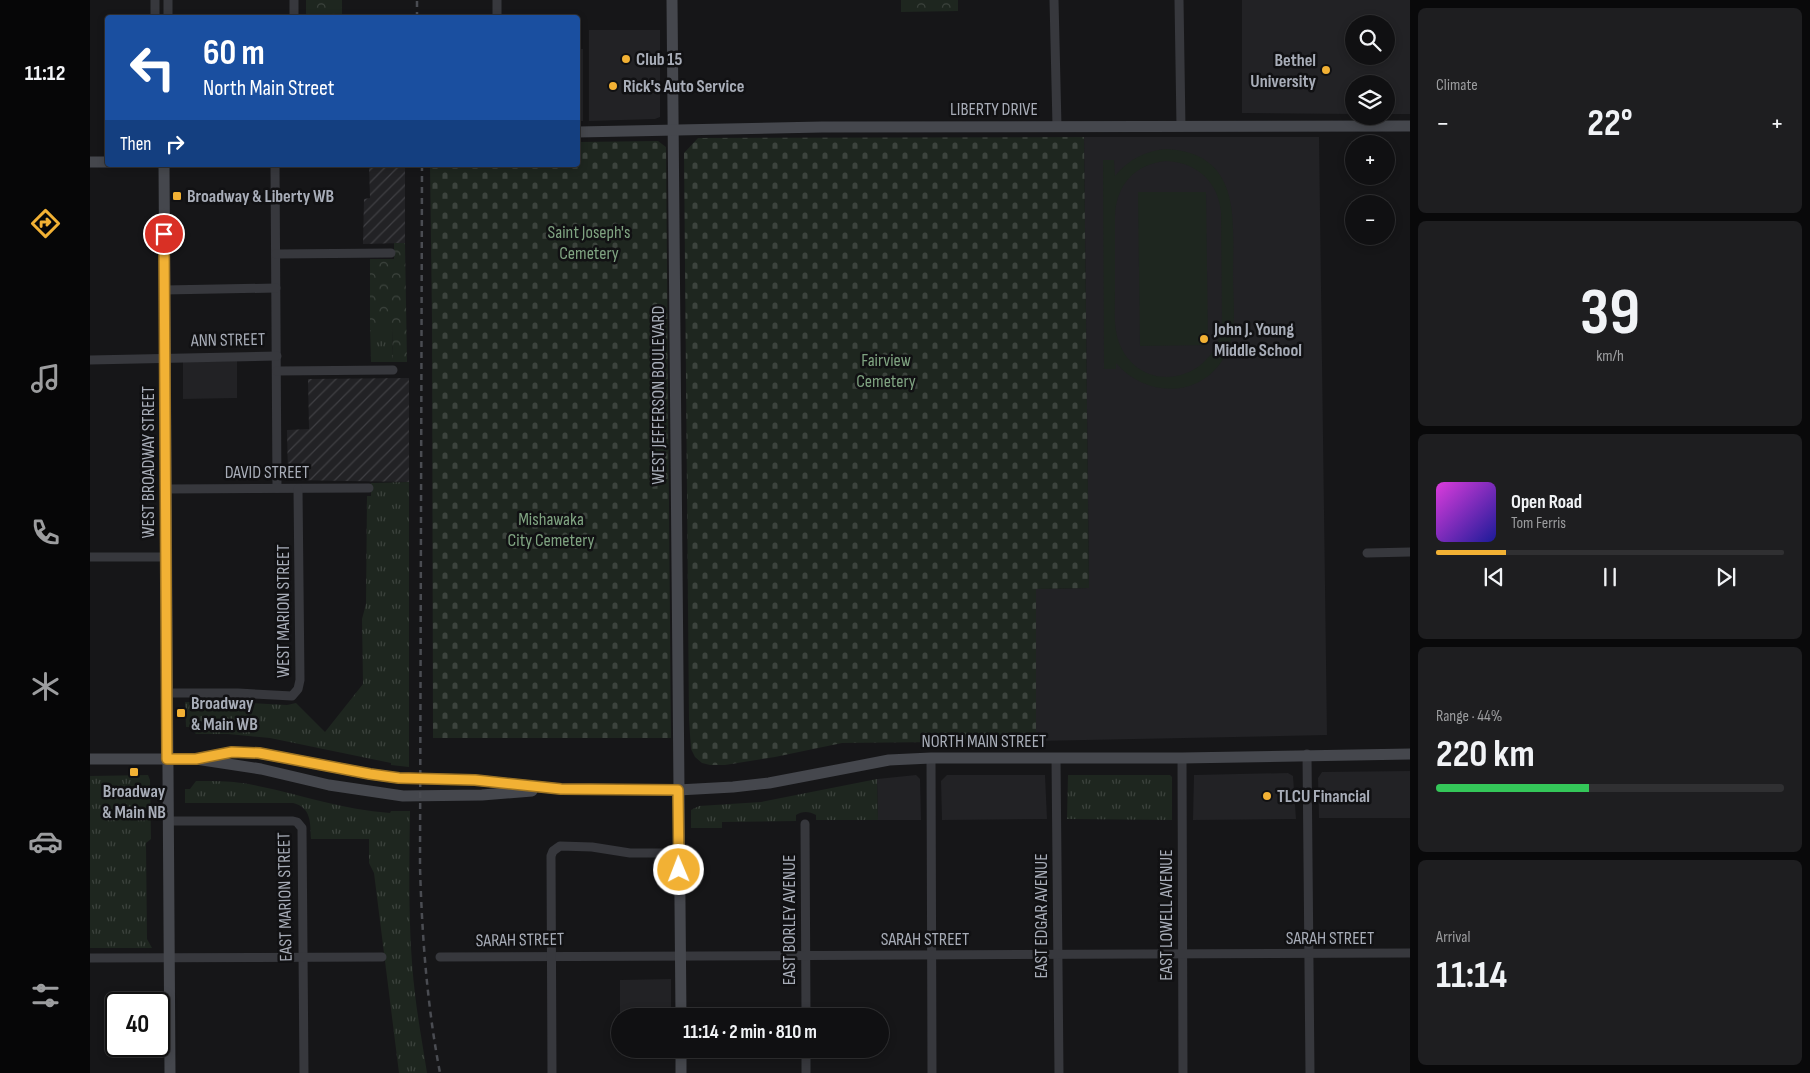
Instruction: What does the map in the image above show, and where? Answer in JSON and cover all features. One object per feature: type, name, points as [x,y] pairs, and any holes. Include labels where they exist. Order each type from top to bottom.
[{"type":"street","points":[[155,0],[155,15]]},
{"type":"street","points":[[168,0],[168,15]]},
{"type":"street","points":[[294,0],[294,15]]},
{"type":"street","points":[[497,0],[498,15]]},
{"type":"street","name":"WEST JEFFERSON BOULEVARD","points":[[672,0],[681,1008]]},
{"type":"street","points":[[1054,0],[1057,126]]},
{"type":"street","points":[[1179,0],[1181,127]]},
{"type":"street","name":"LIBERTY DRIVE","points":[[580,132],[822,127],[1410,126]]},
{"type":"street","points":[[90,162],[105,162]]},
{"type":"street","name":"WEST BROADWAY STREET","points":[[164,167],[170,1073]]},
{"type":"street","points":[[275,167],[277,488]]},
{"type":"street","points":[[276,254],[391,253]]},
{"type":"street","points":[[164,290],[276,288]]},
{"type":"street","name":"ANN STREET","points":[[90,360],[277,356]]},
{"type":"street","name":"ANN STREET","points":[[277,371],[393,370]]},
{"type":"street","name":"DAVID STREET","points":[[166,489],[369,488]]},
{"type":"street","name":"WEST MARION STREET","points":[[166,693],[238,693],[292,696],[298,689],[300,680],[298,489]]},
{"type":"street","points":[[1368,553],[1410,552]]},
{"type":"street","points":[[90,557],[166,557]]},
{"type":"street","name":"NORTH MAIN STREET","points":[[196,759],[232,752],[259,753],[399,778],[475,780],[561,789],[678,790],[769,783],[889,760],[930,758],[1182,758],[1307,754],[1410,754]]},
{"type":"street","points":[[1307,754],[1310,1073]]},
{"type":"street","points":[[930,758],[932,1073]]},
{"type":"street","name":"EAST EDGAR AVENUE","points":[[1056,758],[1059,1073]]},
{"type":"street","name":"EAST LOWELL AVENUE","points":[[1182,758],[1183,1073]]},
{"type":"street","name":"NORTH MAIN STREET","points":[[90,759],[196,759],[261,769],[370,792],[403,796],[482,796],[561,789]]},
{"type":"street","name":"EAST MARION STREET","points":[[168,821],[293,821],[300,824],[302,828],[304,1073]]},
{"type":"street","name":"EAST BORLEY AVENUE","points":[[805,824],[806,1008]]},
{"type":"street","points":[[552,1073],[551,856],[553,851],[560,846],[592,847],[630,854],[679,853]]},
{"type":"street","name":"SARAH STREET","points":[[440,956],[1410,953]]},
{"type":"street","points":[[90,958],[382,957]]},
{"type":"street","points":[[681,1058],[681,1073]]},
{"type":"street","points":[[806,1058],[806,1073]]},
{"type":"shaded area","name":"Bethel University","points":[[1242,0],[1410,0],[1410,114],[1395,114],[1395,75],[1345,75],[1345,114],[1242,113]]},
{"type":"shaded area","points":[[589,30],[660,30],[660,117],[655,119],[589,121]]},
{"type":"shaded area","points":[[580,49],[583,49],[583,121],[580,121]]},
{"type":"shaded area","name":"John J. Young Middle School","points":[[1084,137],[1319,137],[1327,735],[1036,741],[1036,589],[1089,588]]},
{"type":"shaded area","points":[[369,167],[405,167],[405,243],[363,244],[364,199],[370,198]]},
{"type":"shaded area","points":[[237,361],[237,398],[183,399],[183,362]]},
{"type":"shaded area","points":[[409,378],[409,482],[291,480],[288,477],[287,430],[309,429],[308,379]]},
{"type":"shaded area","points":[[1410,771],[1410,818],[1319,818],[1318,778],[1322,772]]},
{"type":"shaded area","points":[[1288,773],[1293,776],[1296,819],[1193,820],[1194,775]]},
{"type":"shaded area","points":[[916,775],[920,779],[921,820],[878,820],[877,779]]},
{"type":"shaded area","points":[[947,775],[1045,775],[1047,819],[942,820],[941,781]]},
{"type":"shaded area","points":[[671,979],[671,1008],[620,1008],[620,980]]},
{"type":"green space","points":[[306,0],[342,0],[342,15],[306,15]]},
{"type":"green space","points":[[901,0],[958,0],[958,11],[901,12]]},
{"type":"green space","name":"Fairview Cemetery","points":[[1084,137],[1089,588],[1036,589],[1036,741],[842,743],[725,765],[702,763],[695,757],[691,749],[689,720],[684,153],[698,138]]},
{"type":"green space","name":"Mishawaka City Cemetery","points":[[658,141],[666,147],[671,738],[433,738],[430,167],[580,167],[580,142]]},
{"type":"green space","points":[[1166,149],[1191,153],[1209,163],[1221,176],[1228,194],[1232,213],[1234,318],[1229,347],[1215,370],[1202,380],[1188,386],[1173,389],[1157,388],[1142,383],[1128,375],[1116,363],[1116,369],[1104,369],[1103,160],[1114,160],[1115,176],[1138,157]],"holes":[[[1166,161],[1177,162],[1196,169],[1204,175],[1215,191],[1219,201],[1221,212],[1222,324],[1217,343],[1207,359],[1194,370],[1178,376],[1161,377],[1145,372],[1131,362],[1118,339],[1115,319],[1115,216],[1119,195],[1129,178],[1145,166]]]},
{"type":"green space","points":[[1138,192],[1206,192],[1208,345],[1140,346]]},
{"type":"green space","points":[[394,243],[405,243],[407,362],[393,362],[392,326],[370,326],[370,259],[394,259]]},
{"type":"green space","points":[[392,325],[393,362],[371,362],[370,326]]},
{"type":"green space","points":[[409,482],[409,767],[391,765],[391,763],[270,738],[228,734],[196,734],[189,727],[186,727],[185,702],[287,705],[296,703],[325,732],[363,684],[362,619],[366,604],[367,496],[371,496],[371,483]]},
{"type":"green space","points":[[148,775],[150,780],[151,839],[146,843],[147,939],[152,948],[90,948],[90,776]]},
{"type":"green space","points":[[1068,775],[1170,775],[1172,777],[1172,820],[1067,819]]},
{"type":"green space","points":[[877,779],[878,820],[816,820],[816,815],[806,812],[796,815],[796,821],[722,822],[722,828],[691,828],[691,810],[699,806],[761,802]]},
{"type":"green space","points":[[196,781],[250,784],[340,806],[373,811],[390,813],[391,811],[410,811],[409,880],[411,948],[416,1004],[427,1073],[399,1073],[374,873],[369,863],[369,839],[311,839],[310,822],[307,812],[304,808],[293,803],[185,803],[185,789],[190,789]]},
{"type":"railway","points":[[417,0],[417,15]]},
{"type":"railway","points":[[422,167],[420,867],[426,970],[440,1073]]},
{"type":"place","name":"Club 15","points":[[626,59]]},
{"type":"place","name":"Bethel University","points":[[1326,70]]},
{"type":"place","name":"Rick's Auto Service","points":[[613,86]]},
{"type":"place","name":"Broadway & Liberty WB","points":[[177,196]]},
{"type":"place","name":"John J. Young Middle School","points":[[1204,339]]},
{"type":"place","name":"Broadway & Main WB","points":[[181,713]]},
{"type":"place","name":"Broadway & Main NB","points":[[134,772]]},
{"type":"place","name":"TLCU Financial","points":[[1267,796]]},
{"type":"route","points":[[164,234],[167,759],[196,759],[232,752],[259,753],[399,778],[475,780],[561,789],[678,790],[679,870]]},
{"type":"park label","name":"Saint Joseph's Cemetery","points":[[589,242]]}]
